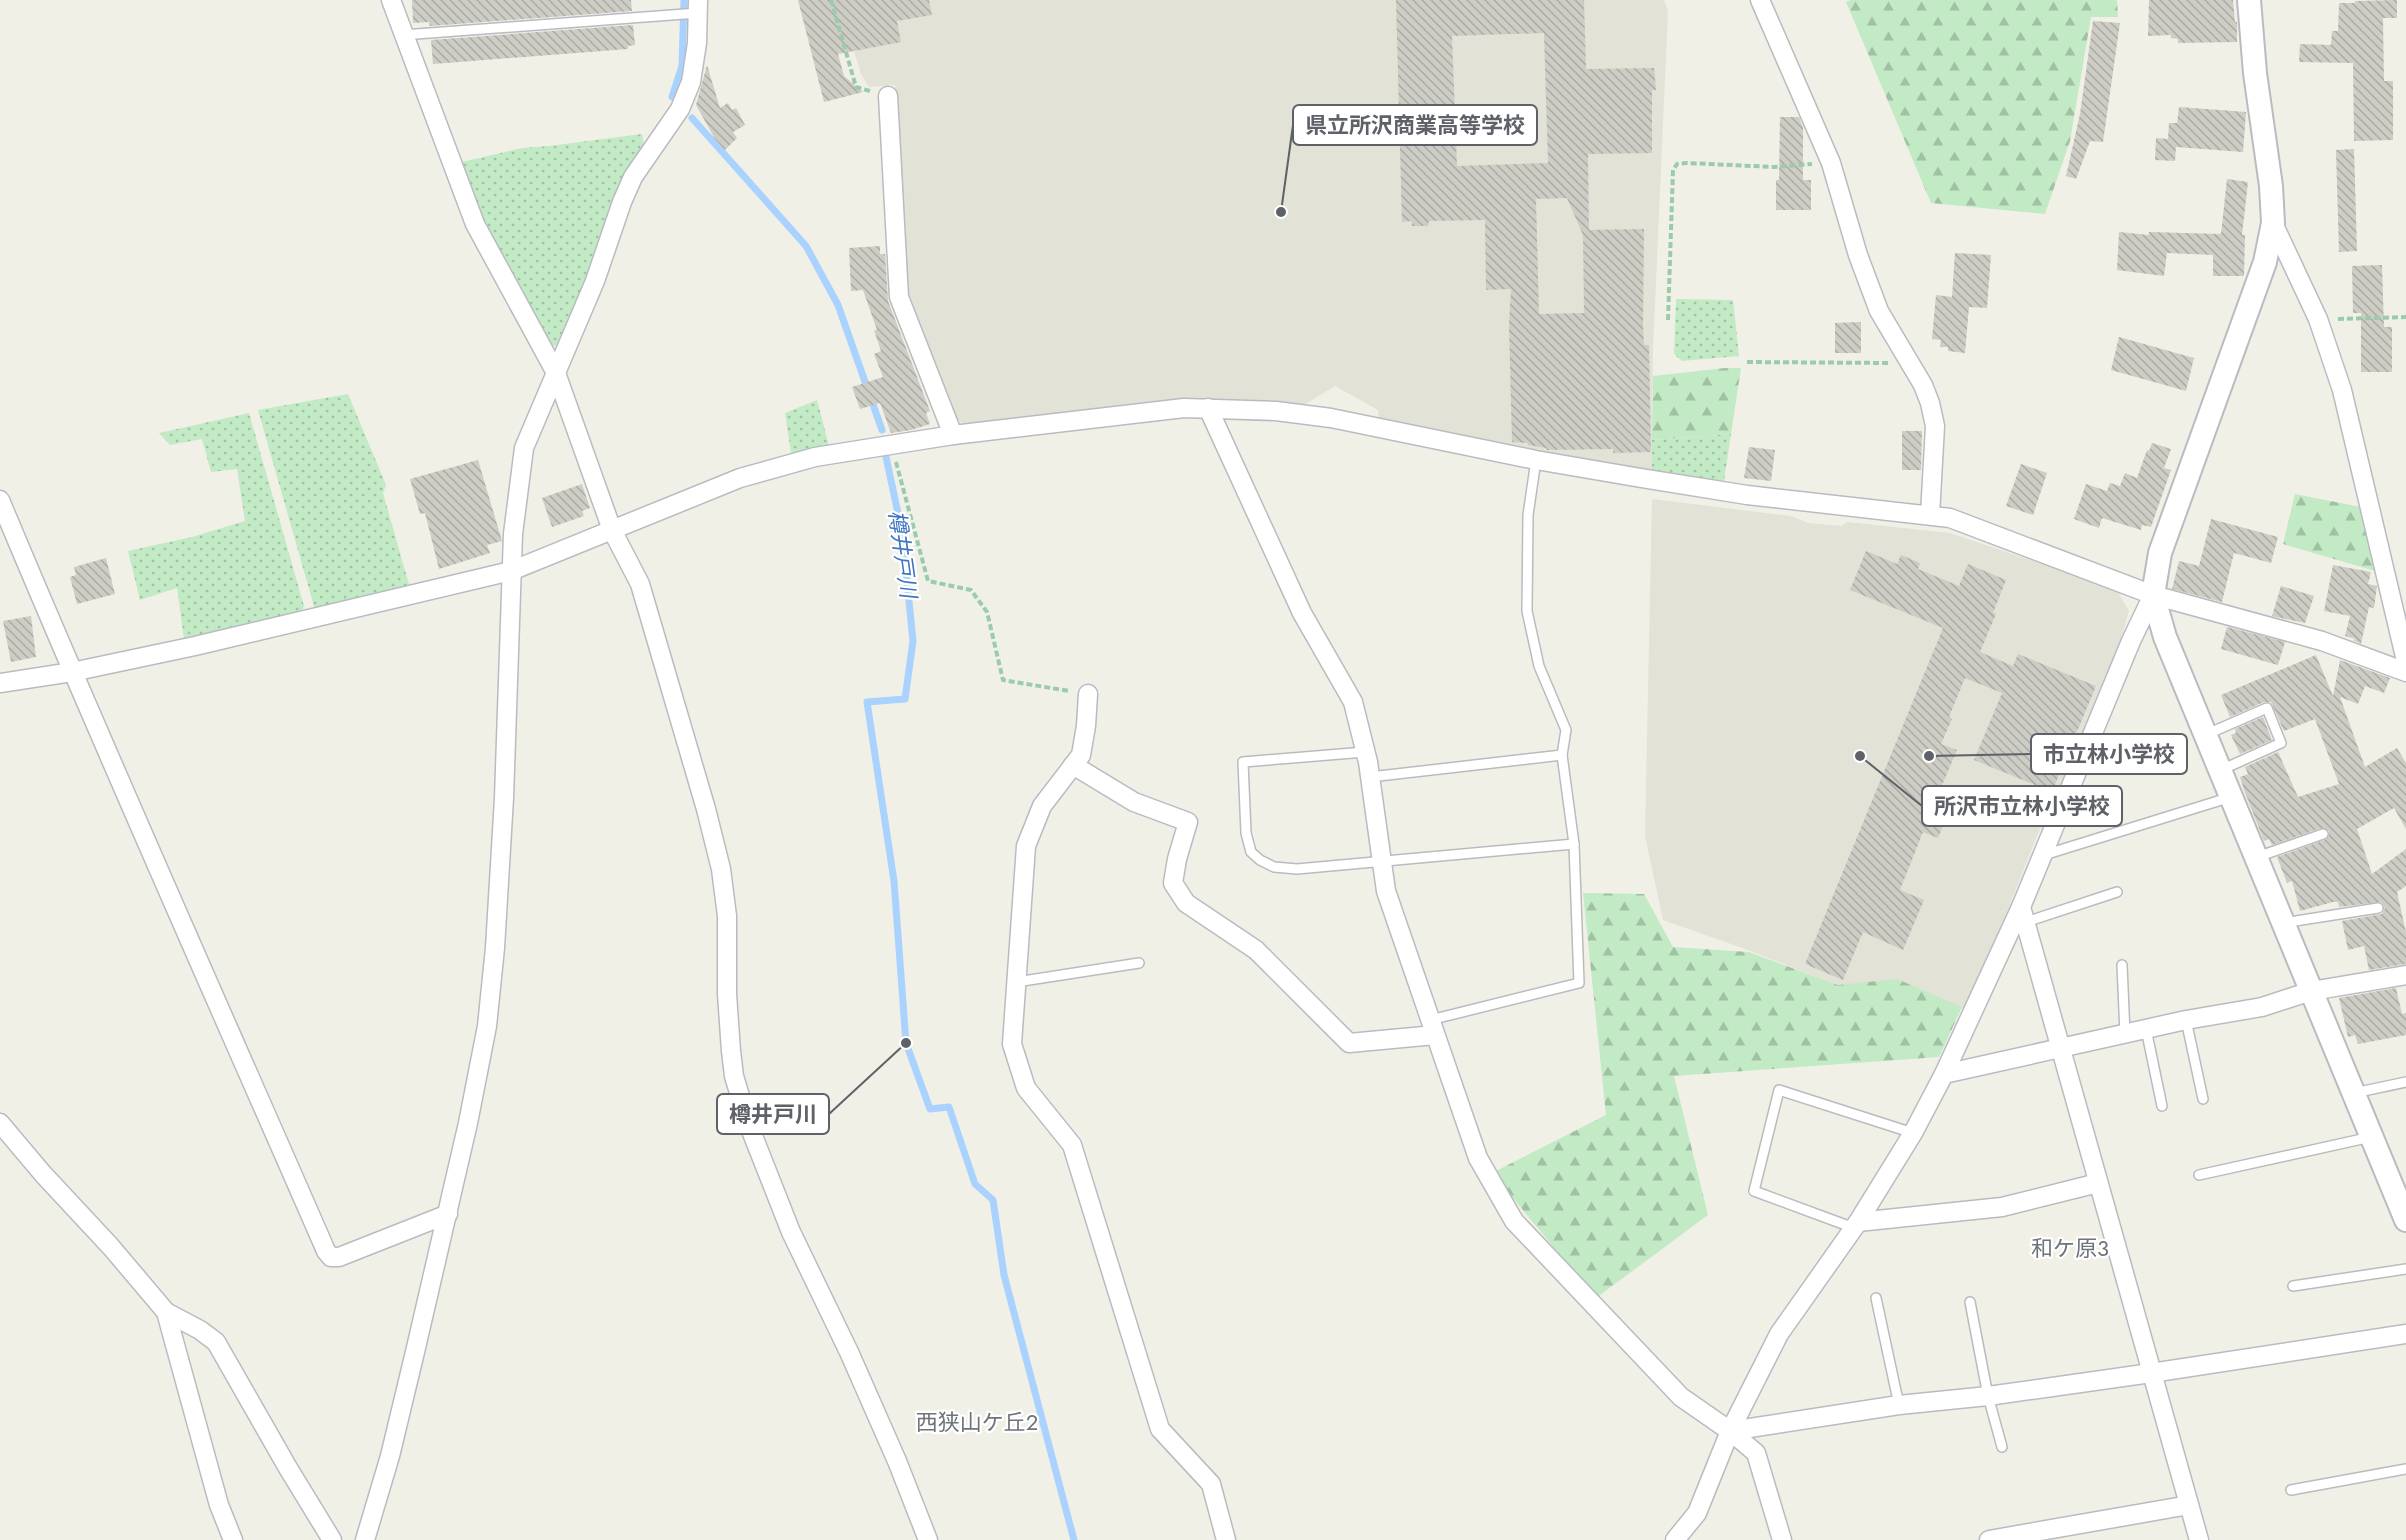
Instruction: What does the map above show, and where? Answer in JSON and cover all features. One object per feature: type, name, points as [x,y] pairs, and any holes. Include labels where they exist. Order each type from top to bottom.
[{"type":"street","points":[[391,0],[475,224],[556,373],[612,530],[640,584],[714,837],[721,869],[727,916],[731,1051],[734,1076],[748,1123],[791,1232],[849,1352],[897,1461],[928,1540]]},
{"type":"street","points":[[1760,0],[1831,163],[1858,255],[1879,310],[1923,385],[1935,426],[1930,515]]},
{"type":"street","points":[[1675,1540],[1697,1514],[1730,1431],[1779,1334],[1856,1225],[1913,1133],[1944,1074],[2024,914],[2041,856],[2131,641],[2153,595],[2160,554],[2265,262],[2273,223],[2271,186],[2255,73],[2248,0]]},
{"type":"street","points":[[365,1540],[390,1456],[448,1214],[486,1026],[495,948],[504,798],[511,571],[516,495],[524,448],[595,281],[622,201],[633,177],[680,110],[691,82],[698,7]]},
{"type":"street","points":[[888,96],[899,297],[953,435]]},
{"type":"street","points":[[2273,223],[2318,319],[2342,390],[2406,661]]},
{"type":"street","points":[[0,683],[72,672],[195,646],[511,571],[740,478],[815,457],[953,435],[1184,408],[1275,411],[1331,418],[1536,460],[1747,495],[1950,518],[2153,595],[2322,641],[2406,672]]},
{"type":"street","points":[[1209,408],[1302,613],[1353,702],[1370,777],[1386,891],[1478,1158],[1514,1221],[1681,1397],[1730,1431],[1756,1454],[1782,1540]]},
{"type":"street","points":[[0,500],[72,672],[326,1251],[331,1257],[339,1257],[448,1214]]},
{"type":"street","points":[[2153,595],[2165,637],[2406,1220]]},
{"type":"street","points":[[1088,694],[1081,755],[1042,806],[1026,846],[1012,1044],[1026,1088],[1072,1145],[1160,1429],[1211,1484],[1226,1540]]},
{"type":"street","points":[[1073,765],[1134,802],[1188,822],[1177,859],[1173,883],[1185,903],[1256,950],[1350,1043],[1433,1028]]},
{"type":"street","points":[[2024,914],[2199,1540]]},
{"type":"street","points":[[1944,1074],[2186,1020],[2262,1007],[2311,991],[2406,975]]},
{"type":"street","points":[[0,1123],[166,1312],[200,1330],[216,1342],[332,1540]]},
{"type":"street","points":[[1856,1225],[2002,1207],[2098,1184]]},
{"type":"street","points":[[166,1312],[219,1505],[233,1540]]},
{"type":"street","points":[[1730,1431],[1899,1405],[1988,1396],[2151,1373],[2406,1334]]},
{"type":"street","points":[[1989,1540],[2075,1533],[2189,1505]]},
{"type":"lane","points":[[403,36],[678,15],[698,7]]},
{"type":"lane","points":[[1433,1028],[1579,983],[1574,844],[1562,755],[1566,730],[1539,666],[1527,611],[1528,515],[1536,460]]},
{"type":"lane","points":[[2205,735],[2267,708],[2281,743],[2220,771]]},
{"type":"lane","points":[[1365,752],[1243,762],[1246,833],[1251,852],[1274,867],[1297,869],[1574,844]]},
{"type":"lane","points":[[1370,777],[1562,755]]},
{"type":"lane","points":[[2041,856],[2231,797]]},
{"type":"lane","points":[[2256,858],[2323,834]]},
{"type":"lane","points":[[2024,914],[2117,892]]},
{"type":"lane","points":[[2283,923],[2378,908]]},
{"type":"lane","points":[[1016,982],[1140,963]]},
{"type":"lane","points":[[2122,965],[2125,1034]]},
{"type":"lane","points":[[2186,1020],[2203,1099]]},
{"type":"lane","points":[[2146,1029],[2162,1106]]},
{"type":"lane","points":[[2354,1093],[2406,1082]]},
{"type":"lane","points":[[1856,1225],[1754,1191],[1779,1090],[1913,1133]]},
{"type":"lane","points":[[2199,1175],[2371,1137]]},
{"type":"lane","points":[[2293,1286],[2406,1269]]},
{"type":"lane","points":[[1876,1298],[1899,1405]]},
{"type":"lane","points":[[1970,1302],[1988,1396],[2001,1447]]},
{"type":"lane","points":[[2291,1490],[2406,1469]]},
{"type":"path","points":[[831,0],[856,87],[888,96]]},
{"type":"path","points":[[1668,320],[1672,180],[1673,170],[1677,164],[1774,168],[1831,163]]},
{"type":"path","points":[[2318,319],[2406,317]]},
{"type":"path","points":[[1747,362],[1910,363]]},
{"type":"path","points":[[892,444],[928,581],[970,590],[987,612],[1003,680],[1088,694]]},
{"type":"shaded area","points":[[838,0],[1664,0],[1668,11],[1653,349],[1652,472],[1379,419],[1378,410],[1335,386],[1304,405],[1241,400],[1154,401],[965,425],[955,418],[906,286],[895,85],[869,87],[861,74]]},
{"type":"shaded area","points":[[1652,499],[1791,516],[1808,523],[1841,526],[1848,522],[1950,533],[2116,589],[2129,611],[2110,677],[2037,836],[1965,1009],[1901,987],[1847,989],[1663,920],[1645,836]]},
{"type":"green space","points":[[1851,0],[2117,0],[2118,17],[2091,17],[2070,141],[2045,214],[1931,203],[1846,2]]},
{"type":"green space","points":[[642,134],[644,145],[618,187],[582,295],[559,345],[552,346],[545,338],[493,241],[458,163],[522,148]]},
{"type":"green space","points":[[1676,299],[1733,300],[1739,356],[1682,361],[1674,354]]},
{"type":"green space","points":[[1741,368],[1731,434],[1652,440],[1653,376]]},
{"type":"green space","points":[[348,394],[386,485],[383,493],[410,588],[315,610],[258,410]]},
{"type":"green space","points":[[817,400],[829,446],[791,453],[785,413]]},
{"type":"green space","points":[[249,413],[304,606],[301,613],[184,639],[177,588],[140,600],[128,551],[192,537],[245,521],[237,469],[211,472],[202,439],[170,445],[159,433]]},
{"type":"green space","points":[[1731,434],[1724,481],[1652,472],[1652,440]]},
{"type":"green space","points":[[2295,494],[2361,507],[2375,571],[2283,544]]},
{"type":"green space","points":[[1583,893],[1644,894],[1673,947],[1749,952],[1838,985],[1897,979],[1962,1007],[1939,1057],[1674,1076],[1708,1215],[1596,1298],[1492,1173],[1606,1115]]},
{"type":"building","points":[[412,0],[631,0],[632,11],[430,26],[429,22],[413,23]]},
{"type":"building","points":[[798,0],[929,0],[932,15],[897,21],[901,42],[838,54],[844,76],[863,92],[824,102]]},
{"type":"building","points":[[1396,0],[1584,0],[1586,69],[1654,68],[1656,90],[1652,90],[1652,153],[1588,154],[1589,230],[1644,229],[1643,327],[1644,345],[1649,345],[1651,452],[1613,453],[1613,449],[1547,450],[1528,445],[1528,443],[1512,442],[1509,325],[1511,289],[1486,290],[1485,220],[1429,221],[1428,226],[1412,226],[1412,221],[1402,222]],"holes":[[[1544,33],[1548,163],[1457,166],[1452,36]],[[1567,198],[1583,235],[1584,313],[1539,314],[1536,199]]]},
{"type":"building","points":[[2149,0],[2233,0],[2235,22],[2237,22],[2237,42],[2178,43],[2178,39],[2171,38],[2171,35],[2148,36]]},
{"type":"building","points":[[2397,0],[2397,18],[2383,18],[2384,81],[2393,81],[2393,140],[2354,141],[2353,63],[2299,62],[2300,44],[2331,45],[2332,31],[2338,31],[2339,3]]},
{"type":"building","points":[[2093,21],[2120,23],[2103,142],[2090,141],[2076,179],[2066,176],[2080,114]]},
{"type":"building","points":[[633,25],[635,45],[628,46],[628,49],[433,64],[431,40]]},
{"type":"building","points":[[707,65],[720,108],[728,103],[732,110],[736,108],[745,125],[733,132],[737,138],[725,150],[715,139],[696,105]]},
{"type":"building","points":[[2179,107],[2246,112],[2243,152],[2176,147],[2175,161],[2155,160],[2156,138],[2168,139],[2169,123],[2177,123]]},
{"type":"building","points":[[1780,117],[1799,117],[1803,128],[1803,180],[1811,180],[1811,210],[1776,210]]},
{"type":"building","points":[[2354,149],[2357,251],[2339,252],[2336,150]]},
{"type":"building","points":[[2227,179],[2248,182],[2242,235],[2245,235],[2244,276],[2213,276],[2213,255],[2167,253],[2164,276],[2117,270],[2119,232],[2149,235],[2149,232],[2221,234]]},
{"type":"building","points":[[880,246],[880,254],[885,254],[888,301],[930,411],[926,413],[930,424],[891,433],[880,403],[860,409],[852,387],[883,377],[874,354],[881,351],[874,330],[877,330],[863,290],[851,291],[849,248]]},
{"type":"building","points":[[1955,253],[1991,255],[1987,308],[1969,307],[1965,353],[1948,351],[1948,347],[1940,347],[1941,340],[1932,339],[1936,295],[1952,297]]},
{"type":"building","points":[[2382,265],[2384,327],[2392,327],[2392,372],[2361,372],[2361,313],[2353,313],[2352,266]]},
{"type":"building","points":[[1861,322],[1861,353],[1835,353],[1835,323]]},
{"type":"building","points":[[2119,337],[2194,358],[2186,391],[2111,370]]},
{"type":"building","points":[[1902,431],[1922,431],[1921,470],[1902,470]]},
{"type":"building","points":[[2152,443],[2171,449],[2164,468],[2171,470],[2151,527],[2142,525],[2141,530],[2102,518],[2099,528],[2074,519],[2086,484],[2107,491],[2110,483],[2120,486],[2125,473],[2137,478],[2147,450],[2149,451]]},
{"type":"building","points":[[1749,447],[1775,450],[1771,481],[1744,478]]},
{"type":"building","points":[[478,460],[502,541],[487,545],[490,553],[439,569],[425,513],[420,514],[410,479]]},
{"type":"building","points":[[2021,464],[2047,473],[2033,515],[2006,506]]},
{"type":"building","points":[[582,484],[590,508],[582,511],[584,516],[552,527],[542,498]]},
{"type":"building","points":[[2211,519],[2278,537],[2271,563],[2234,553],[2222,602],[2172,589],[2179,561],[2199,566]]},
{"type":"building","points":[[1866,551],[1897,564],[1901,555],[1920,563],[1918,569],[1959,586],[1968,564],[2006,580],[1993,613],[1996,614],[1980,652],[2013,666],[2018,654],[2096,686],[2052,792],[1974,760],[2002,693],[1965,678],[1941,744],[1957,750],[1937,797],[1952,804],[1938,838],[1923,832],[1900,890],[1924,900],[1903,950],[1863,932],[1843,980],[1805,964],[1943,628],[1850,590]]},
{"type":"building","points":[[106,558],[115,594],[77,604],[70,577],[76,575],[74,567]]},
{"type":"building","points":[[2333,565],[2371,572],[2368,584],[2377,586],[2374,608],[2369,607],[2361,644],[2353,640],[2356,639],[2345,636],[2350,616],[2324,611]]},
{"type":"building","points":[[2281,586],[2314,596],[2305,623],[2272,616]]},
{"type":"building","points":[[31,616],[36,657],[11,662],[3,621]]},
{"type":"building","points":[[2227,627],[2285,642],[2278,665],[2221,649]]},
{"type":"building","points":[[2316,655],[2333,696],[2340,660],[2390,678],[2384,693],[2365,686],[2358,704],[2340,697],[2365,767],[2397,748],[2406,763],[2406,829],[2394,808],[2357,829],[2372,874],[2406,849],[2406,886],[2397,892],[2406,932],[2406,964],[2369,970],[2364,946],[2348,950],[2342,921],[2382,914],[2385,908],[2381,902],[2339,907],[2338,902],[2333,902],[2300,911],[2292,881],[2287,883],[2277,857],[2325,840],[2329,836],[2329,831],[2321,828],[2272,845],[2269,839],[2264,841],[2240,777],[2248,774],[2245,767],[2278,752],[2298,797],[2339,784],[2315,719],[2284,731],[2271,702],[2264,702],[2230,717],[2221,695]]},
{"type":"building","points":[[2263,717],[2272,740],[2240,754],[2231,735],[2236,733],[2235,729]]},
{"type":"building","points":[[2396,988],[2402,1014],[2406,1013],[2406,1035],[2358,1044],[2355,1035],[2348,1037],[2339,998]]},
{"type":"waterway","name":"樽井戸川","points":[[672,97],[682,66],[684,0]]},
{"type":"waterway","name":"樽井戸川","points":[[692,118],[806,246],[838,305],[882,430]]},
{"type":"waterway","name":"樽井戸川","points":[[886,457],[902,532],[913,641],[905,699],[867,702],[894,881],[906,1043],[930,1109],[949,1107],[975,1184],[993,1200],[1004,1275],[1074,1540]]},
{"type":"place","name":"県立所沢商業高等学校","points":[[1281,212]]},
{"type":"place","name":"所沢市立林小学校","points":[[1860,756]]},
{"type":"place","name":"市立林小学校","points":[[1929,756]]},
{"type":"place","name":"樽井戸川","points":[[906,1043]]},
{"type":"district","name":"和ケ原3","points":[[2070,1248]]},
{"type":"district","name":"西狭山ケ丘2","points":[[977,1422]]}]
